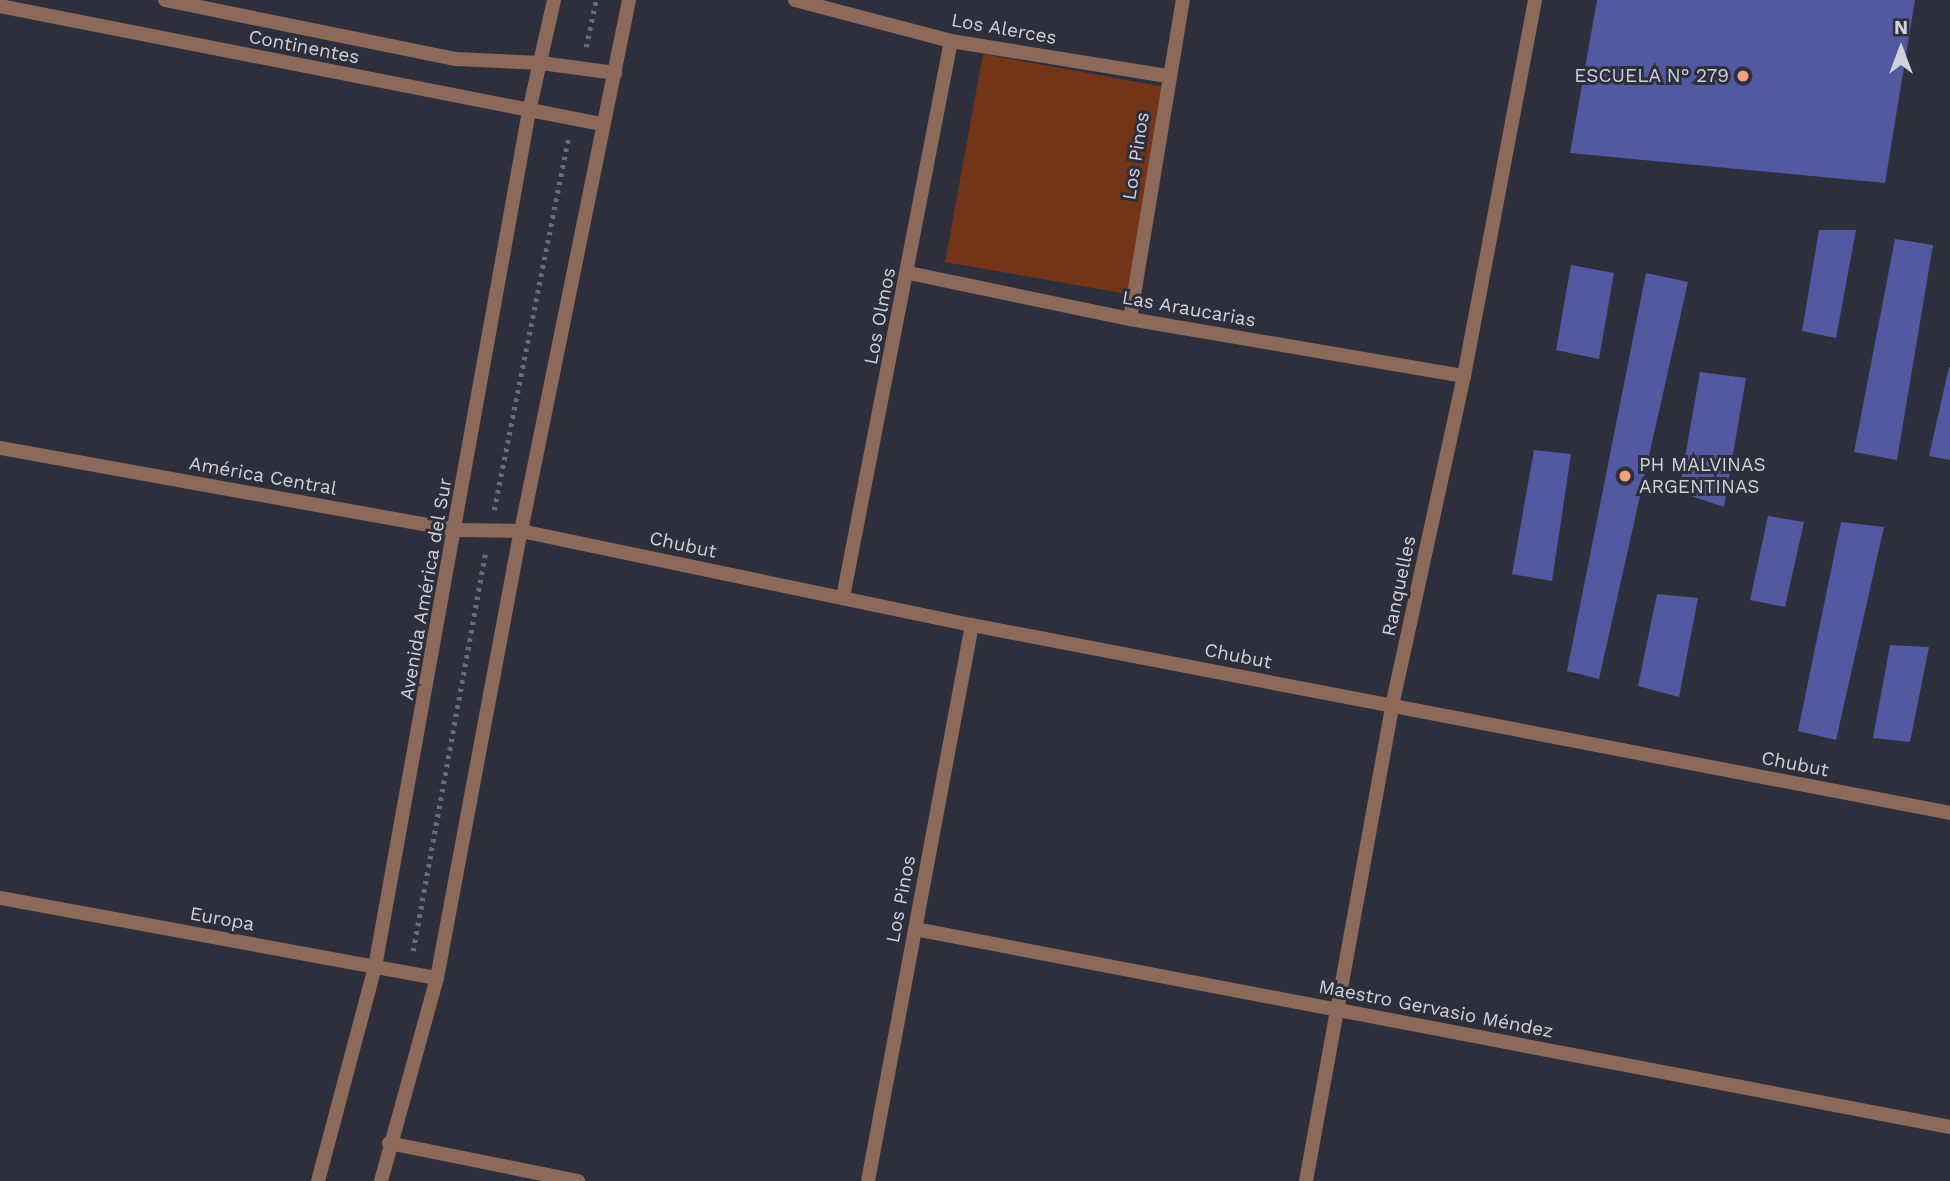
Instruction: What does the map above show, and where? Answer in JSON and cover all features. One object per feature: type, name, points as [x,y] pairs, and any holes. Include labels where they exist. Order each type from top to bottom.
[{"type":"street","name":"Continentes","points":[[165,0],[456,59],[541,63],[615,73]]},
{"type":"street","name":"Avenida América del Sur","points":[[318,1181],[375,967],[457,530],[529,111],[554,0]]},
{"type":"street","points":[[381,1181],[389,1143],[437,978],[520,531],[601,124],[615,73],[629,0]]},
{"type":"street","name":"Los Alerces","points":[[795,0],[951,41],[1167,76]]},
{"type":"street","name":"Los Pinos","points":[[1130,319],[1167,76],[1183,0]]},
{"type":"street","name":"Ranquelles","points":[[1306,1181],[1392,706],[1464,376],[1535,0]]},
{"type":"street","name":"Continentes","points":[[0,6],[601,124]]},
{"type":"street","name":"Los Olmos","points":[[843,597],[909,273],[951,41]]},
{"type":"street","name":"Las Araucarias","points":[[909,273],[1130,319],[1464,376]]},
{"type":"street","name":"América Central","points":[[0,448],[457,530],[520,531]]},
{"type":"street","name":"Chubut","points":[[520,531],[972,625],[1950,813]]},
{"type":"street","name":"Los Pinos","points":[[868,1181],[972,625]]},
{"type":"street","name":"Europa","points":[[0,898],[437,978]]},
{"type":"street","name":"Maestro Gervasio Méndez","points":[[915,929],[1950,1127]]},
{"type":"street","points":[[389,1143],[578,1181]]},
{"type":"path","points":[[582,68],[596,0]]},
{"type":"path","points":[[410,973],[489,531],[572,118]]},
{"type":"shaded area","points":[[983,54],[1165,87],[1128,294],[945,262]]},
{"type":"building","name":"ESCUELA N° 279","points":[[1597,0],[1915,0],[1885,183],[1570,153]]},
{"type":"building","points":[[1819,230],[1856,230],[1836,338],[1802,331]]},
{"type":"building","points":[[1895,239],[1933,245],[1897,460],[1854,452]]},
{"type":"building","points":[[1571,265],[1614,273],[1599,359],[1556,350]]},
{"type":"building","name":"PH MALVINAS ARGENTINAS","points":[[1646,273],[1688,282],[1599,679],[1567,671]]},
{"type":"building","points":[[1950,367],[1950,460],[1929,456]]},
{"type":"building","name":"PH MALVINAS ARGENTINAS","points":[[1700,372],[1746,378],[1724,507],[1679,492]]},
{"type":"building","points":[[1534,450],[1571,454],[1552,581],[1512,574]]},
{"type":"building","name":"PH MALVINAS ARGENTINAS","points":[[1768,516],[1804,522],[1785,607],[1750,600]]},
{"type":"building","points":[[1841,522],[1884,527],[1836,740],[1798,731]]},
{"type":"building","points":[[1657,594],[1698,598],[1679,697],[1638,686]]},
{"type":"building","points":[[1890,645],[1929,647],[1910,742],[1873,738]]},
{"type":"place","name":"ESCUELA N° 279","points":[[1743,76]]},
{"type":"place","name":"PH MALVINAS ARGENTINAS","points":[[1625,476]]}]
